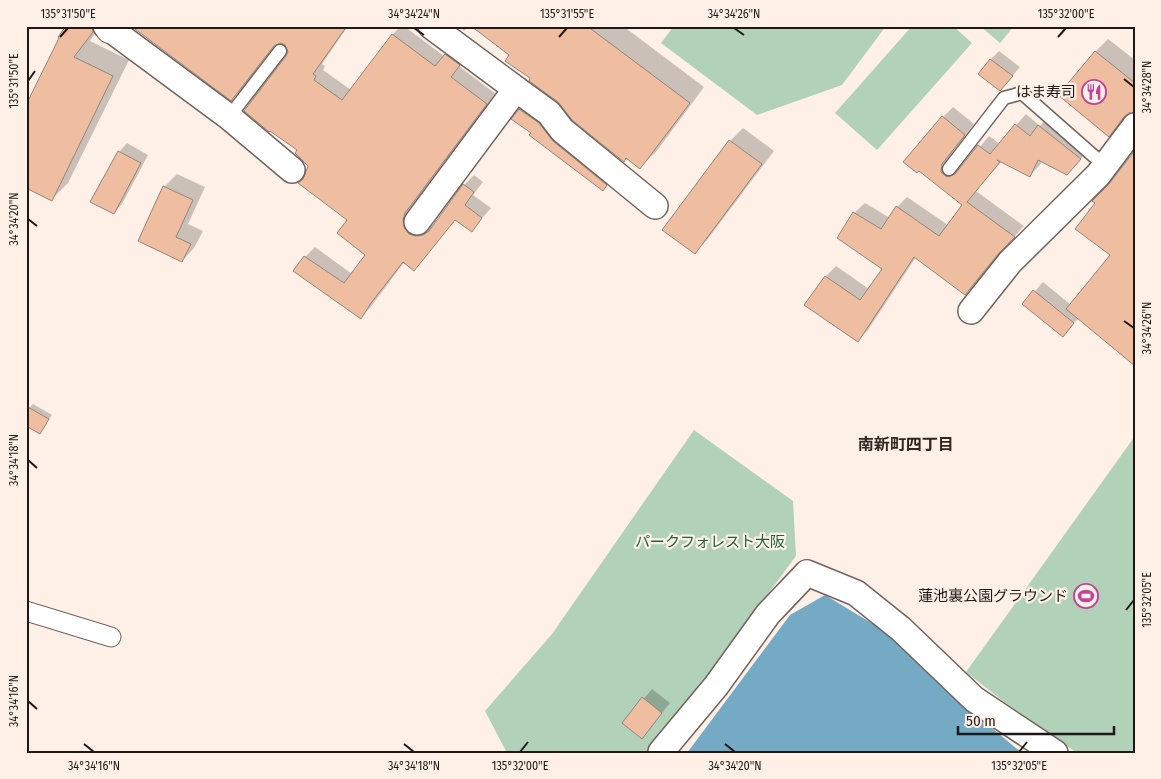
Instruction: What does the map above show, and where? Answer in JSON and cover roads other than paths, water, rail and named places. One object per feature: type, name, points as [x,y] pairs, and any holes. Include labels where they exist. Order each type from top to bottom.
[{"type":"street","points":[[431,26],[549,113],[562,130],[655,206]]},
{"type":"street","points":[[110,27],[229,117],[292,170]]},
{"type":"street","points":[[417,222],[516,89]]},
{"type":"street","points":[[971,311],[1010,262],[1098,175],[1135,126]]},
{"type":"street","points":[[661,752],[716,686],[768,614],[807,573],[856,593],[901,629],[974,699],[1055,753]]},
{"type":"street","points":[[26,610],[111,637]]},
{"type":"lane","points":[[229,117],[280,51]]},
{"type":"lane","points":[[949,169],[1004,98],[1022,93],[1105,166]]},
{"type":"water","points":[[825,595],[883,630],[957,699],[1022,753],[687,753],[790,615]]},
{"type":"place","name":"はま寿司","points":[[1094,92]]},
{"type":"place","name":"蓮池裏公園グラウンド","points":[[1086,596]]},
{"type":"district","name":"南新町四丁目","points":[[906,444]]},
{"type":"park label","name":"パークフォレスト大阪","points":[[710,542]]}]
